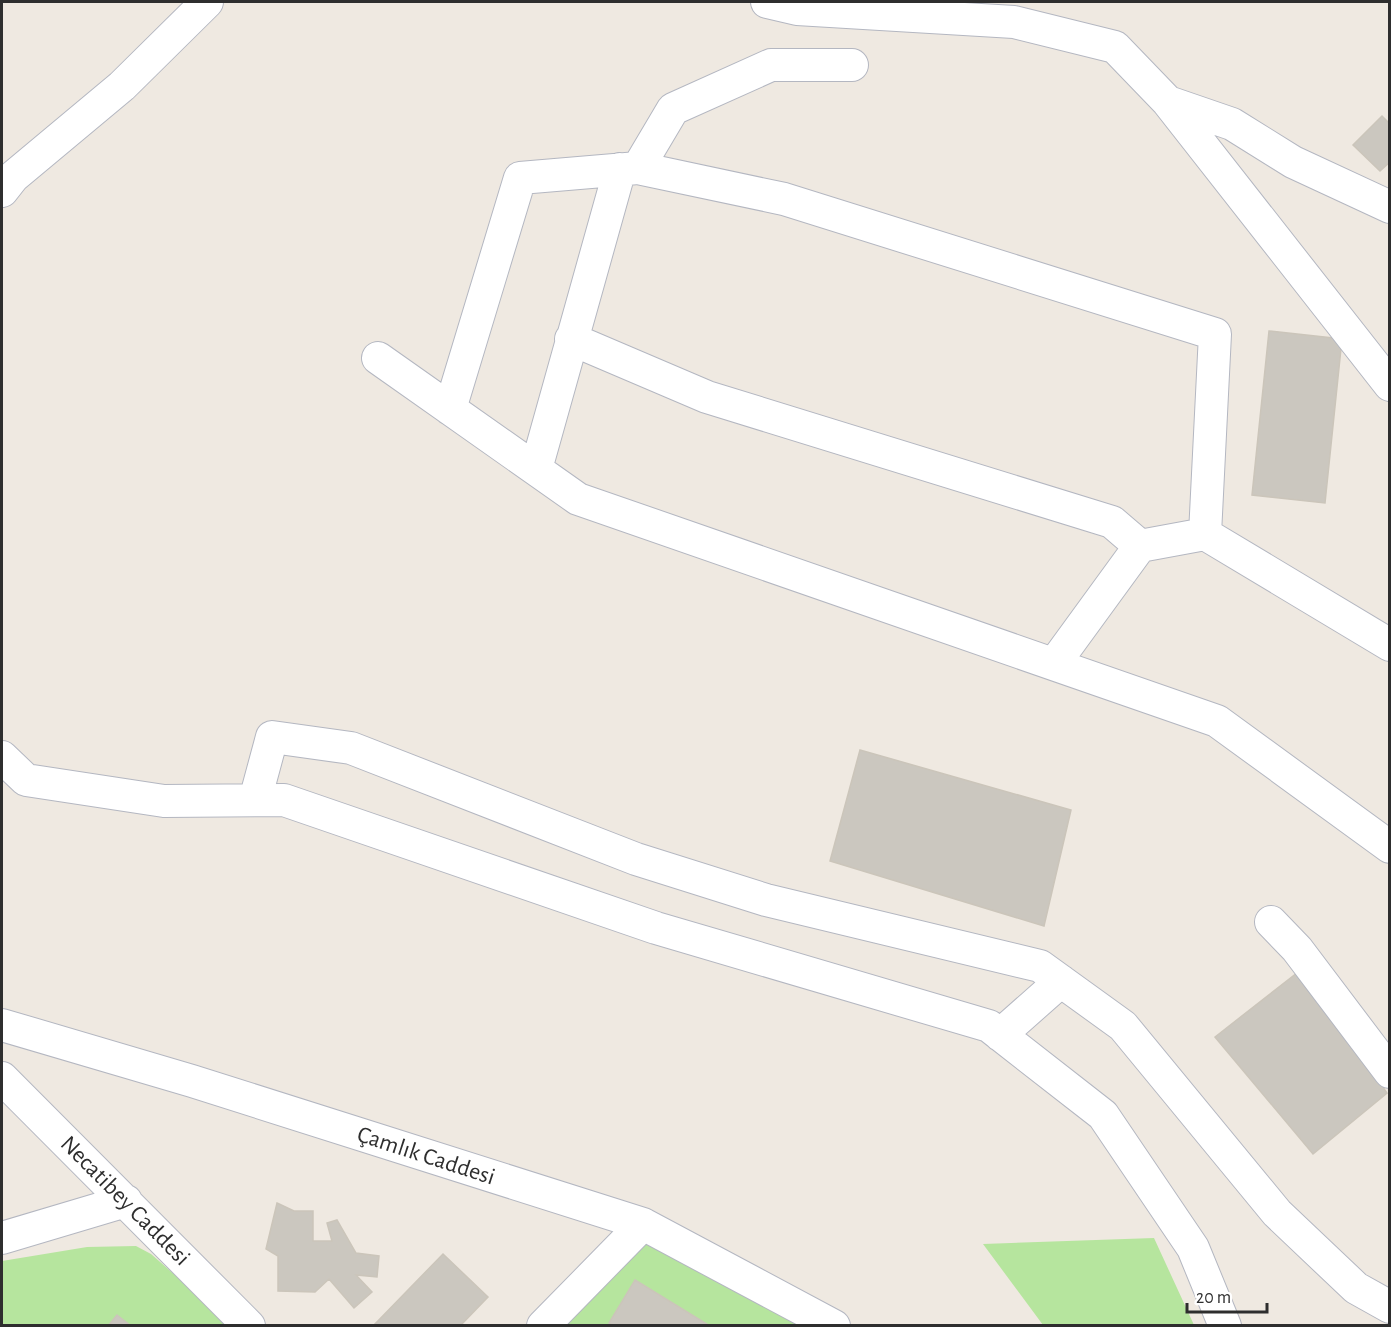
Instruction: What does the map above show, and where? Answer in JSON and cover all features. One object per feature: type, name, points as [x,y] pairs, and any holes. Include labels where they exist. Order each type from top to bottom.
[{"type":"street","points":[[2,191],[13,177],[122,86],[207,2]]},
{"type":"street","points":[[767,2],[796,9],[1014,22],[1115,47],[1168,102],[1389,385]]},
{"type":"street","points":[[536,469],[571,339],[629,169],[673,109],[771,65],[852,65]]},
{"type":"street","points":[[1168,102],[1232,124],[1293,162],[1389,207]]},
{"type":"street","points":[[450,409],[519,178],[629,169],[784,199],[1215,334],[1205,534]]},
{"type":"street","points":[[571,339],[707,397],[1112,522],[1140,546]]},
{"type":"street","points":[[378,358],[578,500],[1217,720],[1389,847]]},
{"type":"street","points":[[1054,664],[1140,546],[1205,534],[1389,645]]},
{"type":"street","points":[[255,800],[272,737],[351,748],[636,859],[766,900],[1040,966],[1123,1026],[1277,1213],[1356,1288],[1389,1307]]},
{"type":"street","points":[[2,757],[26,780],[164,801],[284,800],[656,928],[989,1026],[1103,1115],[1193,1248],[1226,1326]]},
{"type":"street","points":[[1271,922],[1297,949],[1389,1072]]},
{"type":"street","points":[[1000,1035],[1061,981]]},
{"type":"street","name":"Çamlık Caddesi","points":[[2,1025],[192,1081],[643,1224],[834,1326]]},
{"type":"street","name":"Necatibey Caddesi","points":[[2,1078],[249,1326]]},
{"type":"street","points":[[2,1238],[126,1201]]},
{"type":"street","points":[[543,1326],[643,1224]]},
{"type":"green space","points":[[643,1224],[834,1326],[543,1326]]},
{"type":"green space","points":[[1154,1238],[1194,1325],[1043,1325],[983,1244]]},
{"type":"green space","points":[[136,1246],[151,1254],[232,1325],[2,1326],[2,1261],[87,1247]]},
{"type":"building","points":[[1382,116],[1390,124],[1390,162],[1380,171],[1353,145]]},
{"type":"building","points":[[1269,331],[1342,339],[1325,503],[1252,495]]},
{"type":"building","points":[[860,750],[1071,810],[1044,926],[830,861]]},
{"type":"building","points":[[1302,969],[1387,1093],[1313,1154],[1215,1037]]},
{"type":"building","points":[[277,1203],[294,1211],[313,1211],[313,1241],[332,1241],[327,1223],[337,1220],[356,1253],[379,1256],[377,1277],[356,1275],[372,1292],[354,1308],[329,1279],[315,1292],[278,1291],[278,1256],[266,1249]]},
{"type":"building","points":[[443,1254],[488,1297],[460,1326],[373,1326]]},
{"type":"building","points":[[635,1280],[710,1326],[613,1326],[609,1323]]},
{"type":"building","points":[[117,1315],[131,1326],[108,1326]]}]
